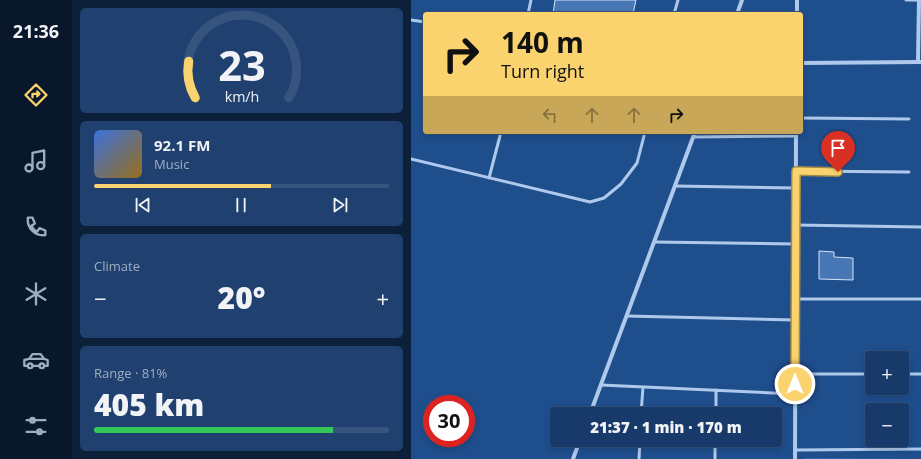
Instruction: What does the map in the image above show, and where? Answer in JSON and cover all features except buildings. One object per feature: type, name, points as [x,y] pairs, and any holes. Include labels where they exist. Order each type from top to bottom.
[{"type":"street","points":[[738,12],[742,0]]},
{"type":"street","points":[[797,0],[797,12]]},
{"type":"street","points":[[803,63],[920,62],[919,0]]},
{"type":"street","points":[[593,407],[694,134]]},
{"type":"street","points":[[795,459],[796,134]]},
{"type":"street","points":[[573,459],[578,447]]},
{"type":"lane","points":[[528,12],[531,0]]},
{"type":"lane","points":[[675,12],[678,0]]},
{"type":"lane","points":[[906,0],[919,0]]},
{"type":"lane","points":[[411,20],[423,22]]},
{"type":"lane","points":[[803,118],[909,119]]},
{"type":"lane","points":[[489,178],[500,134]]},
{"type":"lane","points":[[411,159],[590,202],[604,198],[621,184],[637,163],[644,134]]},
{"type":"lane","points":[[693,137],[796,134]]},
{"type":"lane","points":[[796,171],[909,172]]},
{"type":"lane","points":[[675,186],[796,188]]},
{"type":"lane","points":[[796,225],[921,227]]},
{"type":"lane","points":[[654,242],[796,244]]},
{"type":"lane","points":[[795,299],[921,299]]},
{"type":"lane","points":[[627,316],[795,320]]},
{"type":"lane","points":[[795,374],[865,374]]},
{"type":"lane","points":[[909,374],[921,374]]},
{"type":"lane","points":[[601,385],[795,394]]},
{"type":"lane","points":[[642,407],[643,387]]},
{"type":"lane","points":[[716,390],[716,407]]},
{"type":"lane","points":[[639,459],[640,447]]},
{"type":"lane","points":[[715,447],[715,459]]},
{"type":"lane","points":[[795,450],[921,449]]},
{"type":"shaded area","points":[[805,458],[921,459],[805,459]]},
{"type":"route","points":[[795,384],[796,171],[838,172]]}]
